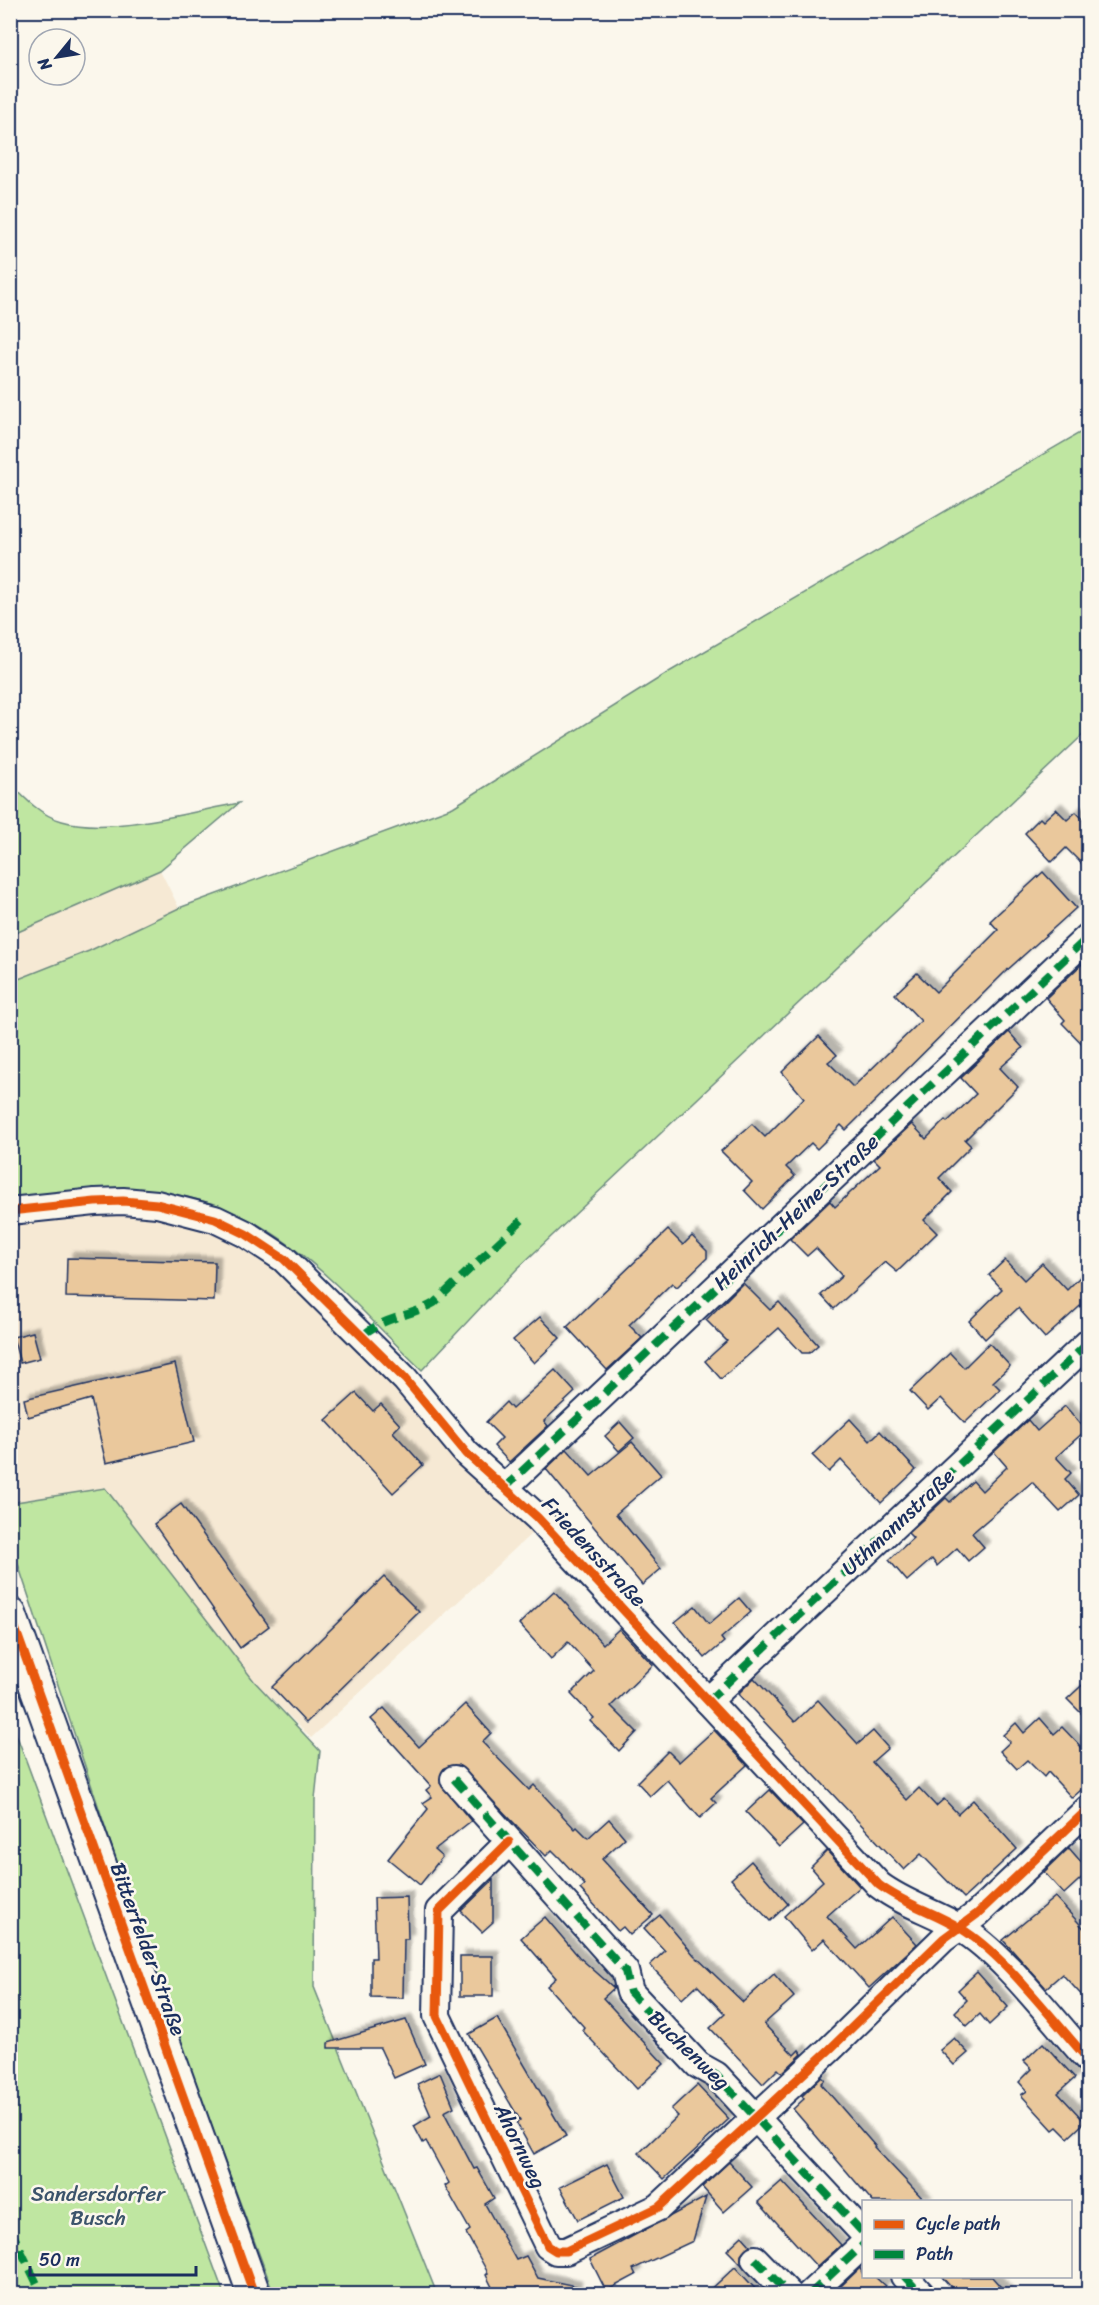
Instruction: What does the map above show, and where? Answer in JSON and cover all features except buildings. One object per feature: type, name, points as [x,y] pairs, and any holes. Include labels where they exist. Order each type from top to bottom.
[{"type":"street","name":"Heinrich-Heine-Straße","points":[[504,1488],[1089,937]]},
{"type":"street","name":"Friedensstraße","points":[[10,1211],[94,1202],[146,1203],[187,1210],[215,1219],[246,1234],[284,1259],[405,1379],[467,1455],[537,1517],[879,1886],[896,1898],[960,1927],[999,1960],[1089,2059]]},
{"type":"street","name":"Uthmannstraße","points":[[708,1701],[1089,1342]]},
{"type":"street","name":"Bitterfelder Straße","points":[[10,1614],[254,2295]]},
{"type":"street","name":"Buchenweg","points":[[454,1779],[625,1971],[630,1992],[698,2065],[716,2075],[862,2232]]},
{"type":"street","name":"Ahornweg","points":[[509,1842],[439,1911],[437,2016],[548,2246],[556,2251],[566,2252],[659,2208],[757,2118],[943,1939],[960,1927],[1089,1809]]},
{"type":"street","points":[[810,2295],[862,2246]]},
{"type":"street","points":[[755,2259],[789,2295]]},
{"type":"street","points":[[905,2278],[921,2295]]},
{"type":"shaded area","points":[[160,870],[179,908],[89,951],[11,982],[11,935]]},
{"type":"shaded area","points":[[111,1213],[167,1216],[219,1232],[254,1250],[289,1279],[386,1369],[532,1533],[311,1738],[254,1681],[105,1488],[11,1503],[11,1223]]},
{"type":"green space","points":[[1088,428],[1088,730],[517,1269],[422,1370],[316,1266],[287,1243],[257,1224],[223,1208],[187,1197],[156,1191],[102,1192],[11,1201],[11,982],[89,951],[179,908],[453,807],[669,672]]},
{"type":"green space","points":[[11,784],[41,811],[55,819],[82,825],[150,821],[239,803],[160,870],[11,935]]},
{"type":"green space","points":[[105,1488],[254,1681],[320,1751],[315,1799],[314,1987],[437,2294],[274,2294],[144,1944],[11,1543],[10,1503]]},
{"type":"green space","name":"Sandersdorfer Busch","points":[[11,1720],[224,2294],[11,2294]]},
{"type":"marked path","points":[[504,1488],[1088,937]]},
{"type":"marked path","points":[[363,1335],[380,1324],[434,1303],[525,1217]]},
{"type":"marked path","points":[[708,1701],[1088,1343]]},
{"type":"marked path","points":[[454,1779],[625,1971],[630,1992],[698,2065],[716,2075],[862,2232]]},
{"type":"marked path","points":[[10,2228],[42,2294]]},
{"type":"marked path","points":[[810,2294],[862,2246]]},
{"type":"marked path","points":[[755,2259],[789,2294]]},
{"type":"marked path","points":[[906,2278],[921,2294]]},
{"type":"cycle path","points":[[10,1211],[95,1202],[123,1201],[157,1204],[215,1219],[246,1234],[284,1259],[405,1379],[467,1454],[537,1517],[879,1885],[950,1922],[977,1939],[1027,1989],[1088,2059]]},
{"type":"cycle path","points":[[10,1614],[254,2294]]},
{"type":"cycle path","points":[[509,1842],[439,1911],[437,2016],[548,2246],[556,2251],[566,2251],[659,2207],[830,2049],[943,1939],[977,1914],[1088,1809]]}]
